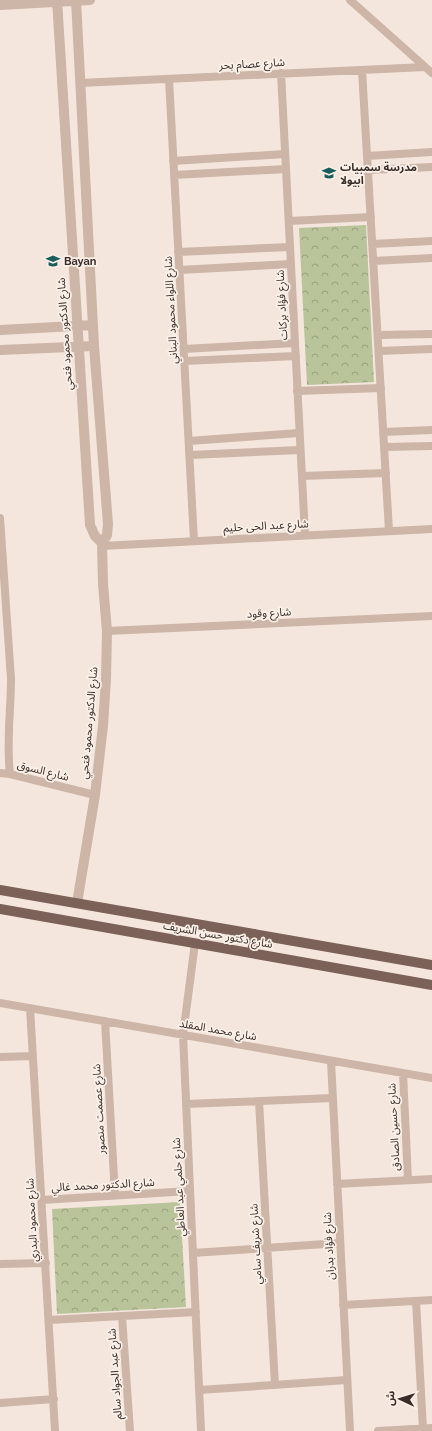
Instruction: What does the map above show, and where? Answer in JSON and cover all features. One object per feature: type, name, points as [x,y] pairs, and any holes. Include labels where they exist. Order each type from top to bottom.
[{"type":"main road","name":"شارع دكتور حسن الشريف","points":[[0,890],[432,965]]},
{"type":"main road","name":"شارع دكتور حسن الشريف","points":[[0,909],[432,985]]},
{"type":"main road","points":[[142,934],[145,915]]},
{"type":"main road","points":[[252,953],[255,934]]},
{"type":"street","name":"شارع الدكتور محمود فتحي","points":[[76,0],[94,346],[108,524],[107,535],[102,544],[103,584],[107,631],[105,702],[95,795],[77,904]]},
{"type":"street","points":[[0,5],[90,0]]},
{"type":"street","points":[[350,0],[432,73]]},
{"type":"street","name":"شارع الدكتور محمود فتحي","points":[[57,1],[90,525],[95,536],[102,544]]},
{"type":"street","name":"شارع عصام بحر","points":[[80,83],[425,67]]},
{"type":"street","points":[[362,70],[389,531]]},
{"type":"street","name":"شارع فؤاد بركات","points":[[281,73],[305,535]]},
{"type":"street","name":"شارع اللواء محمود البناني","points":[[169,79],[194,541]]},
{"type":"street","points":[[367,156],[432,152]]},
{"type":"street","points":[[174,161],[285,154]]},
{"type":"street","points":[[368,170],[432,167]]},
{"type":"street","points":[[174,175],[286,168]]},
{"type":"street","points":[[289,220],[371,217]]},
{"type":"street","points":[[372,244],[432,241]]},
{"type":"street","points":[[178,252],[290,247]]},
{"type":"street","points":[[373,261],[432,258]]},
{"type":"street","points":[[179,270],[291,264]]},
{"type":"street","points":[[0,330],[93,325]]},
{"type":"street","points":[[378,335],[432,334]]},
{"type":"street","points":[[184,349],[295,343]]},
{"type":"street","points":[[0,350],[94,346]]},
{"type":"street","points":[[379,352],[432,349]]},
{"type":"street","points":[[184,361],[296,356]]},
{"type":"street","points":[[297,391],[381,388]]},
{"type":"street","points":[[383,432],[432,430]]},
{"type":"street","points":[[189,441],[300,433]]},
{"type":"street","points":[[384,448],[432,446]]},
{"type":"street","points":[[190,455],[300,450]]},
{"type":"street","points":[[302,476],[386,473]]},
{"type":"street","points":[[0,518],[4,637],[11,699],[8,754],[10,774]]},
{"type":"street","name":"شارع عبد الحى حليم","points":[[102,544],[432,529]]},
{"type":"street","name":"شارع وقود","points":[[107,631],[432,616]]},
{"type":"street","name":"شارع السوق","points":[[0,773],[10,774],[95,795]]},
{"type":"street","name":"شارع حلمي عبد العاطي","points":[[195,943],[183,1035],[201,1431]]},
{"type":"street","name":"شارع محمد المقلد","points":[[0,1003],[432,1078]]},
{"type":"street","name":"شارع محمود البدري","points":[[30,1008],[55,1431]]},
{"type":"street","name":"شارع عصمت منصور","points":[[105,1021],[115,1195]]},
{"type":"street","points":[[0,1057],[33,1056]]},
{"type":"street","name":"شارع فؤاد بدران","points":[[331,1061],[350,1431]]},
{"type":"street","name":"شارع حسين الصادق","points":[[403,1073],[408,1180]]},
{"type":"street","points":[[186,1104],[333,1098]]},
{"type":"street","name":"شارع شريف سامي","points":[[259,1101],[275,1385]]},
{"type":"street","points":[[337,1184],[432,1178]]},
{"type":"street","name":"شارع الدكتور محمد غالي","points":[[42,1200],[190,1191]]},
{"type":"street","points":[[193,1253],[340,1243]]},
{"type":"street","points":[[0,1264],[46,1263]]},
{"type":"street","points":[[343,1305],[432,1300]]},
{"type":"street","points":[[416,1301],[423,1429]]},
{"type":"street","points":[[49,1320],[196,1312]]},
{"type":"street","name":"شارع عبد الجواد سالم","points":[[122,1316],[130,1431]]},
{"type":"street","points":[[199,1390],[347,1380]]},
{"type":"street","points":[[0,1403],[54,1400]]},
{"type":"street","points":[[378,1431],[432,1428]]},
{"type":"green space","points":[[366,225],[374,382],[307,385],[299,228]]},
{"type":"green space","points":[[180,1202],[186,1307],[57,1314],[52,1209]]},
{"type":"place","name":"مدرسة سمبيات ابيولا","points":[[329,173]]},
{"type":"place","name":"Bayan","points":[[53,261]]}]
